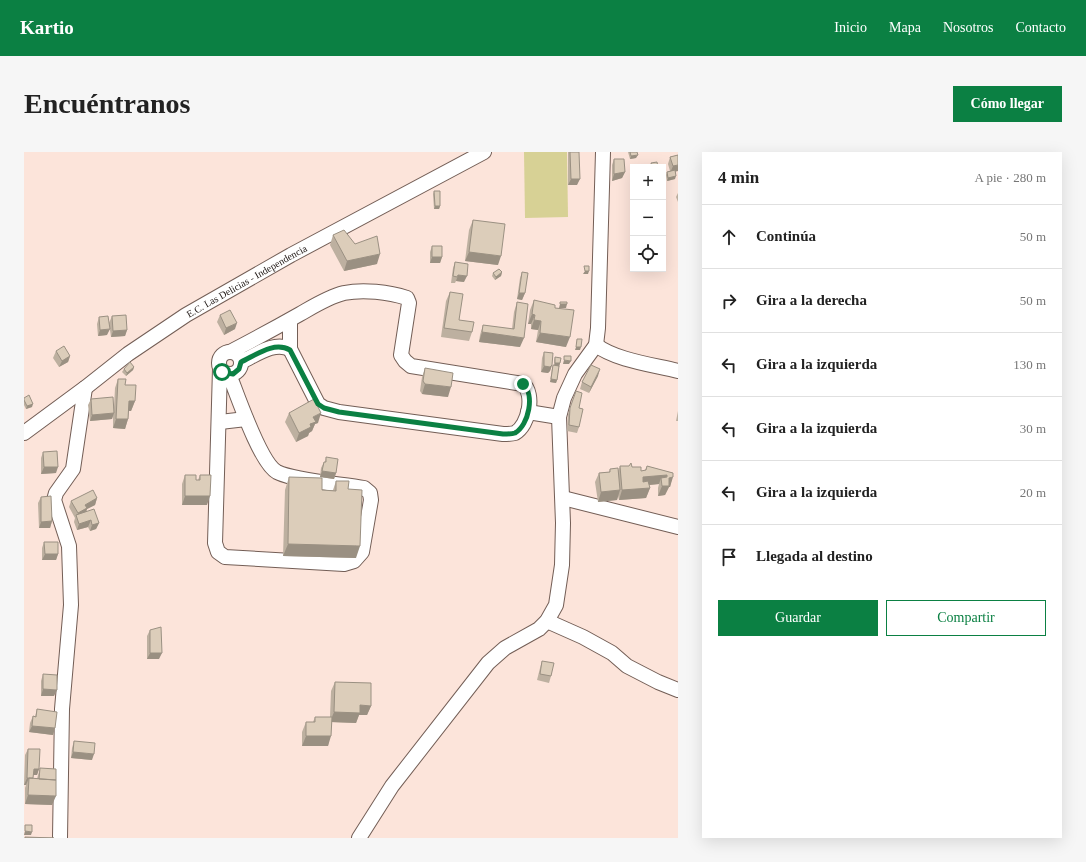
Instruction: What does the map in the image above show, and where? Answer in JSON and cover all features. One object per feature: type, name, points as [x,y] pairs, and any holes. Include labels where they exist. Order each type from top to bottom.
[{"type":"street","name":"E.C. Las Delicias - Independencia","points":[[24,433],[86,388],[128,354],[186,315],[291,255],[484,152]]},
{"type":"street","points":[[359,838],[392,786],[488,663],[505,648],[539,629],[547,621],[556,605],[562,565],[563,498],[559,417],[564,398],[575,374],[596,345],[598,328],[603,152]]},
{"type":"street","points":[[225,372],[220,422],[215,543],[218,552],[225,557],[344,564],[354,561],[362,552],[371,500],[370,493],[364,488],[295,477],[277,472],[268,465],[246,419],[220,358],[329,298],[344,293],[363,291],[398,295],[407,298],[409,303],[401,355],[405,361],[411,366],[523,384],[529,393],[528,412],[522,426],[515,433],[503,434],[339,412],[324,408],[318,404],[290,350],[290,320]]},
{"type":"street","points":[[596,345],[602,350],[637,361],[678,371]]},
{"type":"street","points":[[225,372],[237,372],[241,362],[275,346],[284,346],[290,350]]},
{"type":"street","points":[[230,352],[237,355],[241,362]]},
{"type":"street","points":[[60,838],[62,709],[71,606],[69,546],[54,500],[56,493],[73,469],[86,388]]},
{"type":"street","points":[[528,412],[559,417]]},
{"type":"street","points":[[220,422],[246,419]]},
{"type":"street","points":[[563,498],[678,527]]},
{"type":"street","points":[[547,621],[583,637],[606,650],[627,666],[658,682],[678,690]]},
{"type":"shaded area","points":[[524,152],[567,152],[568,217],[525,218]]},
{"type":"building","points":[[570,152],[579,152],[580,179],[571,179]]},
{"type":"building","points":[[630,152],[637,152],[638,155],[631,156]]},
{"type":"building","points":[[678,155],[678,165],[673,166],[670,157]]},
{"type":"building","points":[[614,159],[624,159],[625,172],[614,174]]},
{"type":"building","points":[[675,170],[676,176],[668,178],[667,172]]},
{"type":"building","points":[[434,191],[440,191],[440,206],[435,206]]},
{"type":"building","points":[[473,220],[505,224],[501,256],[469,252]]},
{"type":"building","points":[[344,230],[355,244],[377,236],[380,254],[347,261],[333,235]]},
{"type":"building","points":[[432,246],[442,246],[442,257],[432,257]]},
{"type":"building","points":[[455,262],[468,264],[467,276],[453,276]]},
{"type":"building","points":[[584,266],[589,266],[589,271],[585,271]]},
{"type":"building","points":[[499,269],[502,272],[496,277],[493,273]]},
{"type":"building","points":[[522,272],[528,273],[525,293],[519,293]]},
{"type":"building","points":[[450,292],[463,294],[459,320],[474,322],[472,332],[444,328]]},
{"type":"building","points":[[534,300],[555,305],[555,308],[574,310],[570,337],[540,333],[541,321],[534,320],[535,315],[532,314]]},
{"type":"building","points":[[517,302],[528,304],[524,338],[482,332],[483,325],[514,329]]},
{"type":"building","points":[[560,302],[567,302],[567,304],[560,304]]},
{"type":"building","points":[[230,310],[237,323],[226,328],[220,315]]},
{"type":"building","points":[[126,315],[127,330],[113,331],[112,316]]},
{"type":"building","points":[[108,316],[110,329],[100,330],[99,317]]},
{"type":"building","points":[[577,339],[582,339],[581,347],[576,347]]},
{"type":"building","points":[[64,346],[70,356],[62,361],[56,351]]},
{"type":"building","points":[[544,352],[553,353],[552,365],[550,367],[544,366]]},
{"type":"building","points":[[564,356],[571,356],[571,361],[564,360]]},
{"type":"building","points":[[555,357],[561,358],[560,363],[555,363]]},
{"type":"building","points":[[130,362],[134,367],[127,373],[124,369]]},
{"type":"building","points":[[553,365],[559,366],[557,380],[551,379]]},
{"type":"building","points":[[591,365],[600,369],[591,387],[582,382]]},
{"type":"building","points":[[425,368],[453,373],[451,387],[425,384],[423,381]]},
{"type":"building","points":[[118,379],[126,379],[125,385],[136,385],[135,401],[129,401],[128,419],[116,419]]},
{"type":"building","points":[[576,391],[582,393],[579,408],[583,409],[579,427],[569,425],[570,408]]},
{"type":"building","points":[[29,395],[33,404],[27,406],[24,398]]},
{"type":"building","points":[[113,397],[114,413],[92,415],[91,399]]},
{"type":"building","points":[[314,399],[321,413],[313,417],[316,422],[310,424],[311,427],[299,433],[289,413]]},
{"type":"building","points":[[57,451],[58,467],[44,467],[43,452]]},
{"type":"building","points":[[326,457],[338,459],[336,473],[322,471],[324,462],[326,462]]},
{"type":"building","points":[[631,463],[632,467],[641,467],[641,471],[646,470],[647,466],[673,473],[673,477],[669,478],[669,486],[662,486],[661,478],[667,477],[667,475],[643,477],[643,482],[648,481],[650,488],[622,490],[620,466],[629,466]]},
{"type":"building","points":[[618,468],[620,490],[601,492],[599,473],[610,472],[610,469]]},
{"type":"building","points":[[185,475],[196,475],[196,480],[200,480],[200,475],[211,475],[210,496],[185,496]]},
{"type":"building","points":[[289,477],[322,478],[322,490],[336,491],[336,481],[349,481],[348,489],[362,490],[360,546],[288,544]]},
{"type":"building","points":[[93,490],[97,498],[85,505],[87,508],[78,513],[71,501]]},
{"type":"building","points":[[51,496],[52,521],[41,522],[41,497]]},
{"type":"building","points":[[94,509],[99,523],[92,525],[91,520],[79,524],[76,515]]},
{"type":"building","points":[[44,542],[58,542],[58,554],[45,554]]},
{"type":"building","points":[[161,627],[162,653],[150,653],[150,630]]},
{"type":"building","points":[[542,661],[554,663],[551,676],[540,674]]},
{"type":"building","points":[[43,674],[57,675],[57,690],[43,689]]},
{"type":"building","points":[[335,682],[371,683],[371,706],[360,705],[360,713],[334,712]]},
{"type":"building","points":[[37,709],[57,712],[55,728],[32,726],[33,716],[36,717]]},
{"type":"building","points":[[315,717],[332,717],[331,736],[306,736],[306,722],[315,722]]},
{"type":"building","points":[[74,741],[95,743],[94,754],[73,752]]},
{"type":"building","points":[[28,749],[40,749],[39,769],[34,769],[33,778],[27,778]]},
{"type":"building","points":[[40,768],[56,769],[56,780],[39,779]]},
{"type":"building","points":[[29,778],[56,780],[56,796],[28,795]]},
{"type":"building","points":[[25,825],[32,825],[32,832],[25,831]]},
{"type":"building","points":[[25,837],[54,838],[25,838]]},
{"type":"route","points":[[222,372],[226,374],[233,374],[237,372],[241,366],[241,362],[275,346],[284,346],[290,350],[318,404],[324,408],[339,412],[503,434],[515,433],[522,426],[528,412],[529,393],[523,384]]}]
